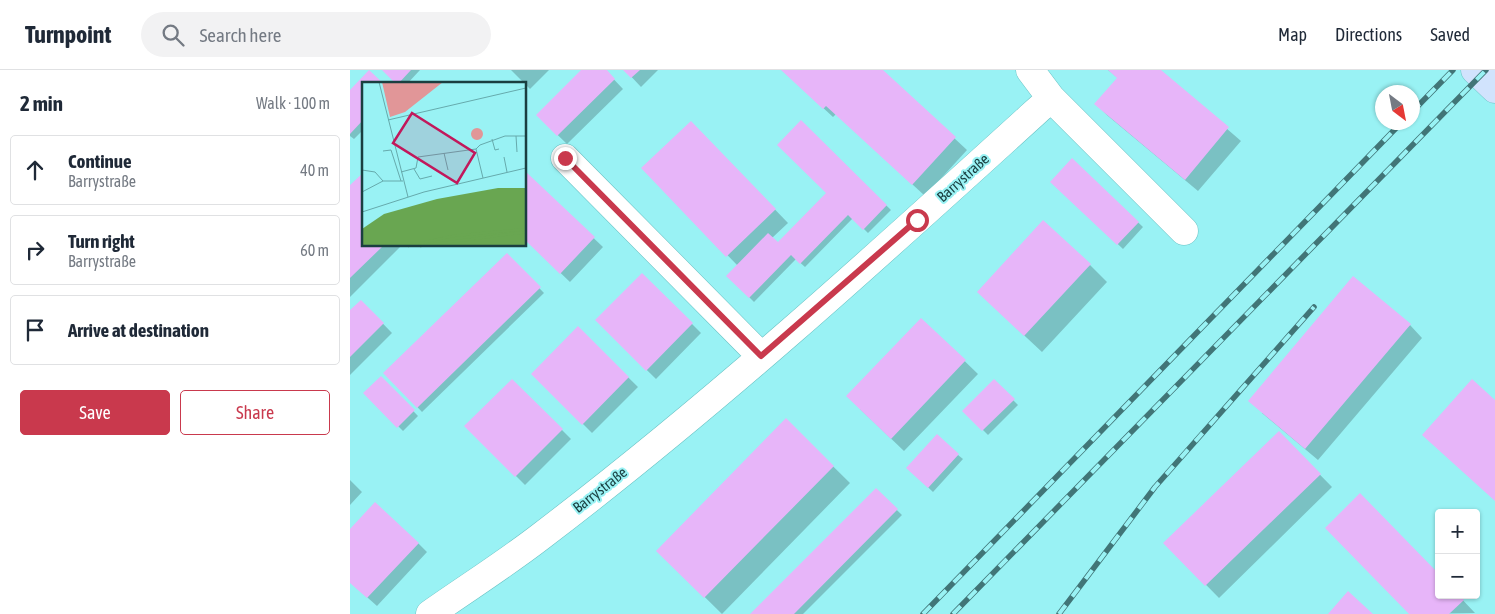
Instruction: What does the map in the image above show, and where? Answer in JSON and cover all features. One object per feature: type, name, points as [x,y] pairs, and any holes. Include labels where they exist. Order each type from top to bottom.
[{"type":"street","points":[[1030,70],[1051,98],[1184,231]]},
{"type":"street","points":[[1475,70],[1495,89]]},
{"type":"street","name":"Barrystraße","points":[[430,614],[539,538],[651,450],[917,220],[1051,98]]},
{"type":"street","points":[[565,158],[761,356]]},
{"type":"building","points":[[369,70],[382,82],[362,82],[362,121],[350,134],[350,90]]},
{"type":"building","points":[[382,70],[411,70],[400,82],[394,82]]},
{"type":"building","points":[[581,70],[607,70],[615,79],[557,136],[536,115]]},
{"type":"building","points":[[623,70],[640,70],[631,78]]},
{"type":"building","points":[[781,70],[883,70],[956,137],[912,185],[826,106],[823,109]]},
{"type":"building","points":[[1108,70],[1161,70],[1229,127],[1185,180],[1094,104],[1117,78]]},
{"type":"building","points":[[801,120],[887,205],[863,230],[848,215],[800,264],[791,255],[749,298],[726,276],[768,233],[778,242],[826,193],[777,145]]},
{"type":"building","points":[[691,121],[776,209],[726,257],[641,168]]},
{"type":"building","points":[[1072,158],[1139,222],[1117,245],[1050,182]]},
{"type":"building","points":[[526,172],[595,237],[560,274],[526,241]]},
{"type":"building","points":[[362,174],[362,246],[383,246],[350,278],[350,185]]},
{"type":"building","points":[[1043,220],[1091,264],[1024,336],[977,292]]},
{"type":"building","points":[[507,253],[541,287],[417,408],[383,373]]},
{"type":"building","points":[[642,273],[693,323],[646,371],[595,320]]},
{"type":"building","points":[[1353,276],[1411,324],[1305,449],[1248,401]]},
{"type":"building","points":[[361,300],[384,323],[350,357],[350,310]]},
{"type":"building","points":[[921,318],[966,360],[891,439],[846,396]]},
{"type":"building","points":[[578,326],[629,377],[582,425],[531,374]]},
{"type":"building","points":[[381,376],[415,410],[397,428],[363,393]]},
{"type":"building","points":[[512,379],[563,429],[515,477],[464,426]]},
{"type":"building","points":[[994,379],[1015,399],[982,431],[962,411]]},
{"type":"building","points":[[1472,379],[1495,400],[1495,501],[1422,435]]},
{"type":"building","points":[[786,418],[834,466],[704,598],[656,551]]},
{"type":"building","points":[[1279,431],[1321,474],[1205,586],[1163,543]]},
{"type":"building","points":[[937,434],[959,454],[928,488],[906,468]]},
{"type":"building","points":[[876,488],[898,509],[794,614],[750,614]]},
{"type":"building","points":[[1360,493],[1435,570],[1435,599],[1464,600],[1449,614],[1409,614],[1325,528]]},
{"type":"building","points":[[375,502],[419,543],[367,598],[350,583],[350,529]]},
{"type":"building","points":[[1348,591],[1373,614],[1328,614]]},
{"type":"railway","points":[[1420,104],[1453,70]]},
{"type":"railway","points":[[953,614],[1486,70]]},
{"type":"railway","points":[[923,614],[1394,130]]},
{"type":"railway","points":[[1059,614],[1155,487],[1314,307]]},
{"type":"route","points":[[565,158],[761,356],[917,220]]}]
